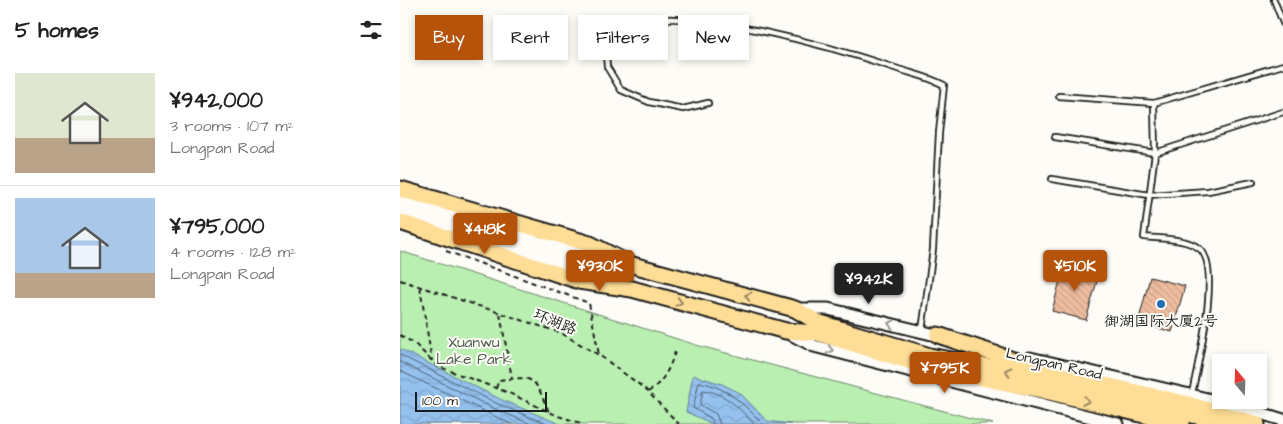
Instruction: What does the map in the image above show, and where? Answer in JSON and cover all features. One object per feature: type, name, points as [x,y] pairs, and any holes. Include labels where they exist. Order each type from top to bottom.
[{"type":"main road","name":"Longpan Road","points":[[401,201],[580,262],[632,289]]},
{"type":"main road","name":"Longpan Road","points":[[401,201],[590,244],[630,264],[795,309],[818,328],[928,367],[1041,390],[1182,424]]},
{"type":"main road","name":"Longpan Road","points":[[400,222],[579,280],[632,289],[786,331],[818,328],[930,356],[1005,370],[1230,424]]},
{"type":"main road","name":"Longpan Road","points":[[580,262],[630,264]]},
{"type":"main road","points":[[938,335],[1053,373],[1184,403],[1257,424]]},
{"type":"street","name":"Longpan Road","points":[[795,309],[828,308],[1192,396],[1283,420]]},
{"type":"street","name":"Longpan Road","points":[[786,331],[814,346],[1118,424]]},
{"type":"lane","points":[[1274,0],[1283,23]]},
{"type":"lane","points":[[708,103],[683,109],[649,102],[621,90],[607,67],[605,43],[625,23],[648,20],[682,20],[780,36],[861,56],[930,78],[944,86],[932,259],[922,331]]},
{"type":"lane","points":[[1059,96],[1154,103],[1283,65]]},
{"type":"lane","points":[[1154,103],[1155,152],[1144,237],[1180,241],[1200,249],[1209,266],[1208,306],[1192,396]]},
{"type":"lane","points":[[1055,136],[1155,152],[1283,112]]},
{"type":"lane","points":[[1052,179],[1149,195],[1208,192],[1253,182]]},
{"type":"path","points":[[445,250],[589,304],[600,355]]},
{"type":"path","name":"环湖路","points":[[400,280],[561,333],[600,355],[648,392],[679,424]]},
{"type":"path","points":[[420,287],[432,361]]},
{"type":"path","points":[[500,314],[512,378]]},
{"type":"path","points":[[400,335],[415,344],[437,366],[496,388],[549,412],[584,424]]},
{"type":"path","points":[[648,392],[659,385],[670,370],[675,352]]},
{"type":"path","points":[[496,388],[500,380],[526,376],[536,382],[549,412]]},
{"type":"green space","name":"Xuanwu Lake Park","points":[[400,251],[696,345],[993,424],[400,424]]},
{"type":"water","points":[[400,349],[502,400],[560,424],[400,424]]},
{"type":"water","points":[[693,375],[722,384],[740,393],[767,421],[791,424],[713,424],[686,412]]},
{"type":"building","points":[[1064,265],[1099,274],[1086,320],[1052,311]]},
{"type":"building","name":"御湖国际大厦2号","points":[[1150,277],[1185,286],[1172,332],[1138,323]]},
{"type":"place","name":"御湖国际大厦2号","points":[[1161,304]]}]
